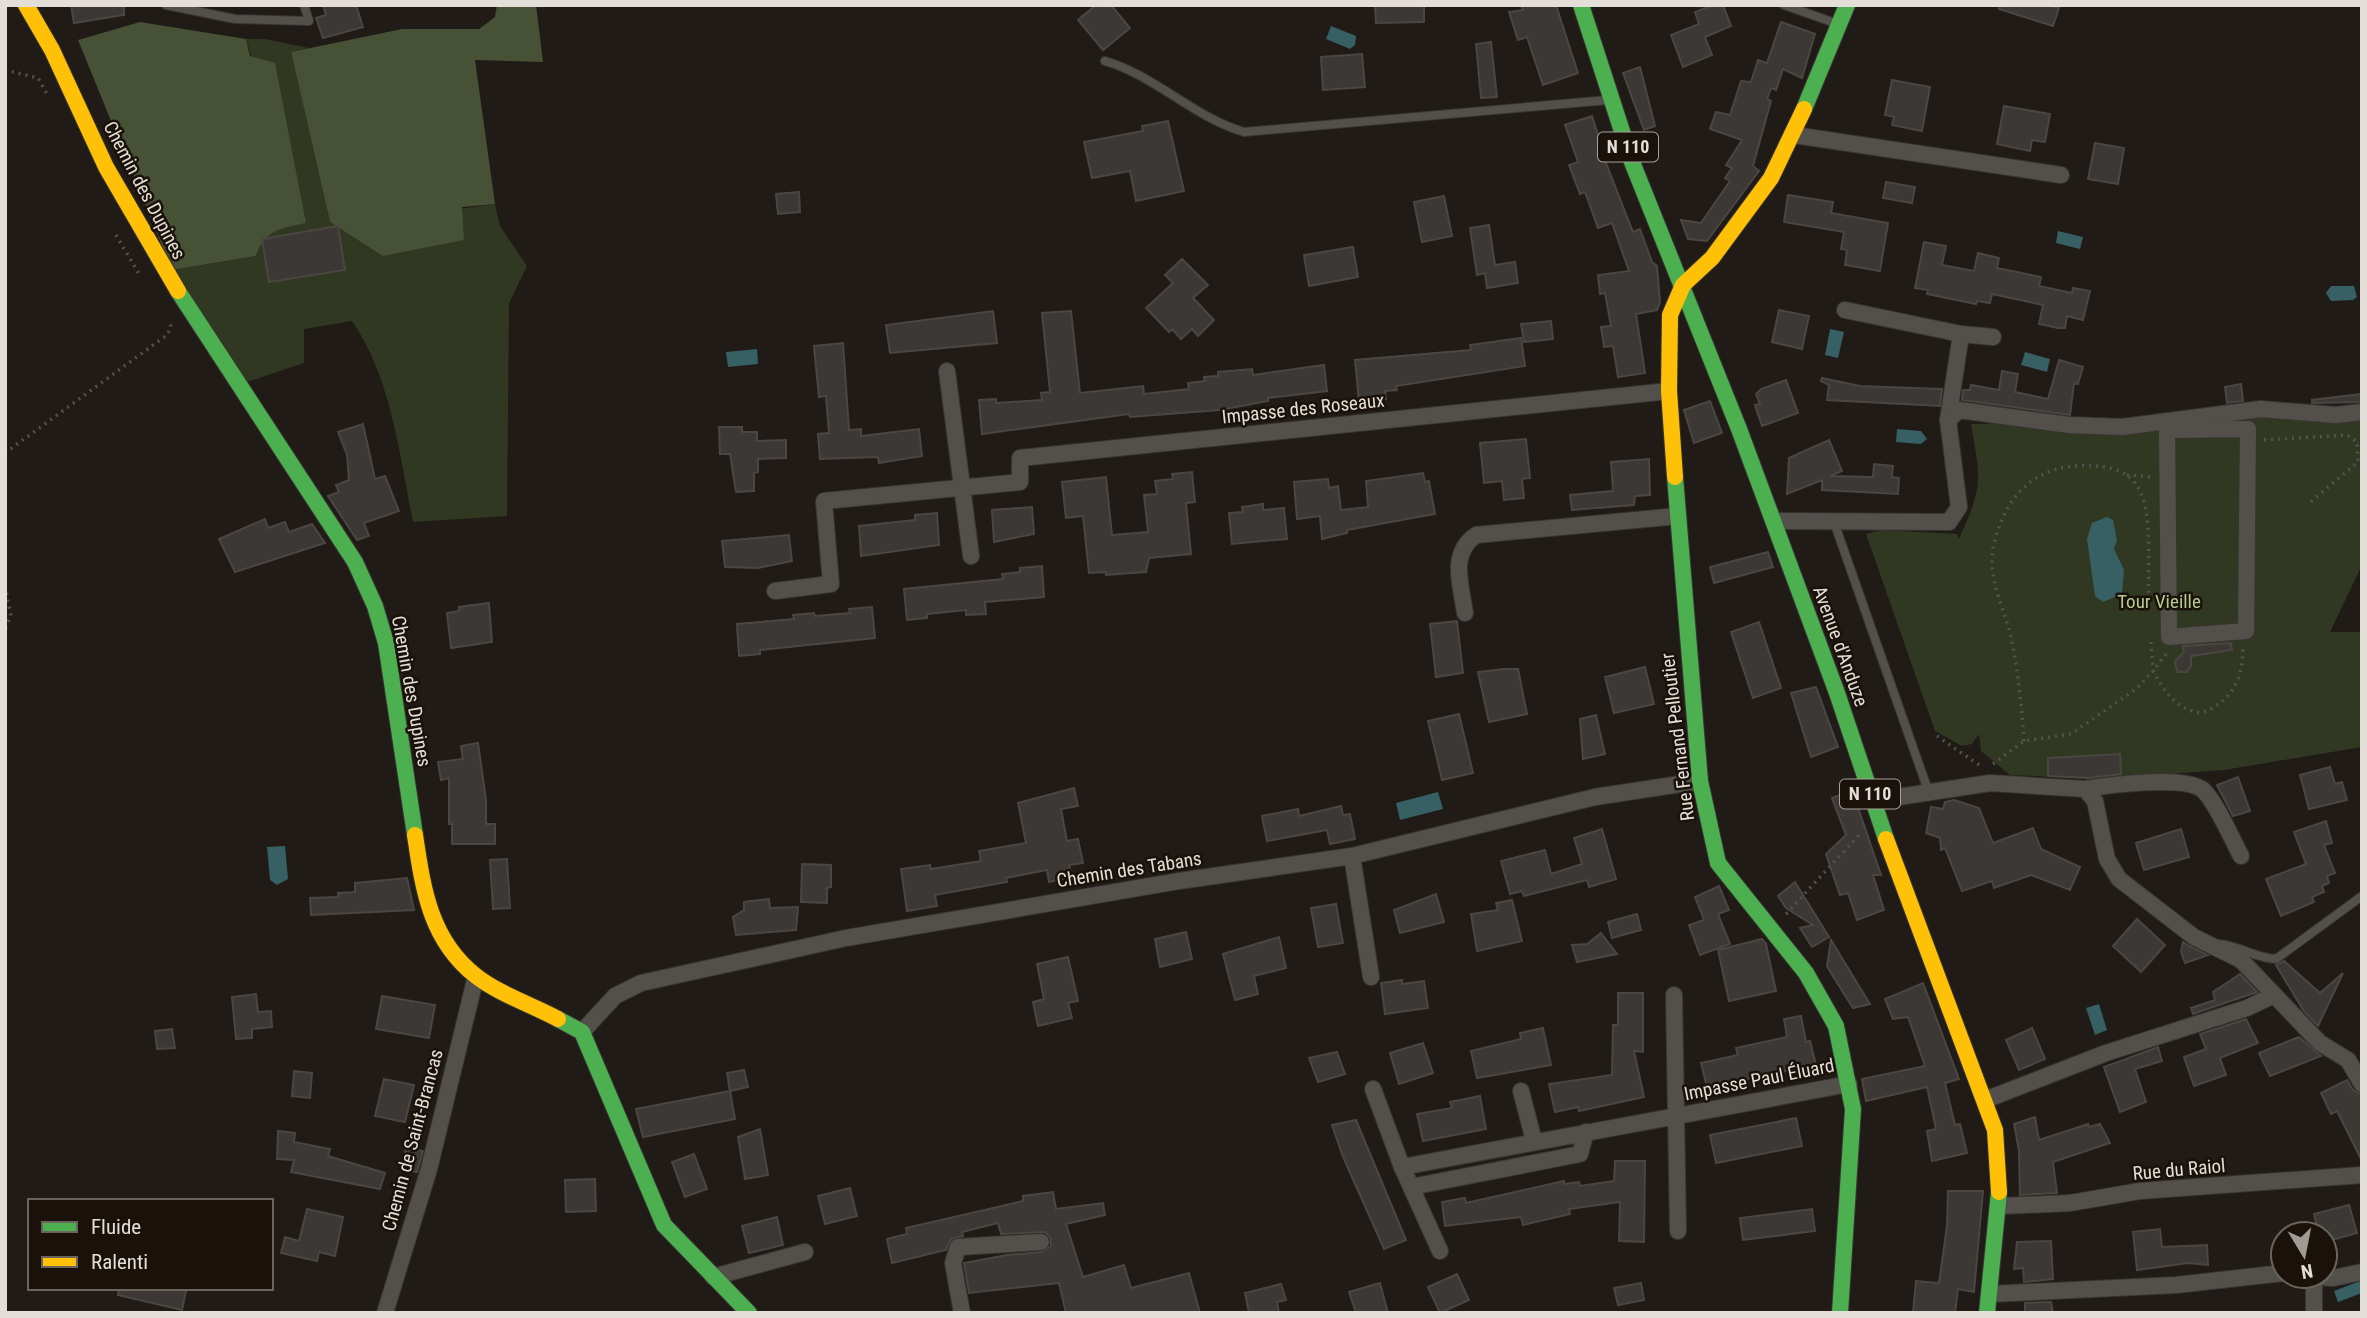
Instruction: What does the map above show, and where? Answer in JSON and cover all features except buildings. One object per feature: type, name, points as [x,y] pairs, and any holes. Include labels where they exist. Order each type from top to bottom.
[{"type":"street","name":"Avenue d'Anduze","points":[[1581,5],[1632,162],[1683,285],[1703,345],[1739,429],[1837,693],[1875,808],[1995,1130],[2001,1175],[2001,1206],[1987,1313]]},
{"type":"street","points":[[1683,285],[1712,258],[1771,178],[1794,135],[1847,5]]},
{"type":"street","name":"Chemin des Dupines","points":[[28,6],[50,40],[111,178],[173,287],[355,562],[375,606],[386,643],[423,889],[431,918],[443,941],[476,976],[582,1032]]},
{"type":"street","points":[[1794,135],[2062,175]]},
{"type":"street","name":"Rue Fernand Pelloutier","points":[[1683,285],[1670,314],[1669,391],[1700,781],[1718,863],[1806,973],[1836,1026],[1853,1110],[1840,1313]]},
{"type":"street","points":[[1845,310],[1961,334],[1993,337]]},
{"type":"street","points":[[1773,520],[1949,522],[1959,507],[1948,420],[1961,334]]},
{"type":"street","points":[[947,372],[971,556]]},
{"type":"street","name":"Impasse des Roseaux","points":[[775,591],[831,584],[824,501],[1020,482],[1020,458],[1669,391]]},
{"type":"street","points":[[1948,420],[1959,410],[2069,425],[2122,427],[2261,410],[2336,415],[2362,412]]},
{"type":"street","points":[[2248,429],[2243,631],[2169,638],[2167,478],[2167,430],[2248,429]]},
{"type":"street","points":[[1465,613],[1459,554],[1464,543],[1476,535],[1678,516]]},
{"type":"street","name":"Chemin des Tabans","points":[[582,1032],[615,996],[641,983],[846,938],[1179,881],[1352,856],[1595,797],[1700,781]]},
{"type":"street","points":[[1875,808],[1929,793],[1990,783],[2085,789],[2136,784],[2193,784],[2204,791],[2241,856]]},
{"type":"street","points":[[2085,789],[2095,801],[2107,859],[2119,879],[2194,937],[2241,960],[2320,1043],[2348,1060],[2362,1084]]},
{"type":"street","points":[[1352,856],[1371,977]]},
{"type":"street","name":"Chemin de Saint-Brancas","points":[[385,1313],[429,1170],[476,976]]},
{"type":"street","name":"Impasse Paul Éluard","points":[[1674,995],[1678,1231]]},
{"type":"street","points":[[1985,1100],[2106,1053],[2247,1008],[2274,995]]},
{"type":"street","points":[[582,1032],[599,1066],[664,1225],[749,1313]]},
{"type":"street","name":"Impasse Paul Éluard","points":[[1402,1167],[1849,1084]]},
{"type":"street","points":[[1373,1089],[1402,1167],[1440,1251]]},
{"type":"street","points":[[1521,1091],[1534,1142]]},
{"type":"street","points":[[1411,1187],[1580,1154],[1586,1132]]},
{"type":"street","name":"Rue du Raiol","points":[[2001,1206],[2070,1203],[2140,1192],[2362,1175]]},
{"type":"street","points":[[962,1313],[953,1263],[958,1247],[1041,1242]]},
{"type":"street","points":[[713,1277],[805,1252]]},
{"type":"street","points":[[2339,1274],[2362,1272]]},
{"type":"street","points":[[1990,1294],[2176,1285],[2269,1275]]},
{"type":"street","points":[[2311,1290],[2314,1313]]},
{"type":"lane","points":[[166,5],[235,19],[309,21],[304,5]]},
{"type":"lane","points":[[1784,5],[1841,25]]},
{"type":"lane","points":[[1105,61],[1130,68],[1218,125],[1244,132],[1614,100]]},
{"type":"lane","points":[[1834,521],[1929,793]]},
{"type":"lane","points":[[2205,943],[2232,945],[2260,958],[2276,959],[2362,896]]},
{"type":"path","points":[[5,70],[38,78],[51,102]]},
{"type":"path","points":[[111,225],[143,279]]},
{"type":"path","points":[[5,453],[167,335],[171,328],[163,311]]},
{"type":"path","points":[[2248,442],[2347,435],[2357,442],[2358,462],[2307,505]]},
{"type":"path","points":[[2024,741],[2020,688],[2011,638],[1990,563],[2003,515],[2021,490],[2052,468],[2080,464],[2107,467],[2126,475],[2167,478]]},
{"type":"path","points":[[2126,475],[2136,484],[2143,496],[2149,610]]},
{"type":"path","points":[[5,586],[11,616],[5,629]]},
{"type":"path","points":[[2151,633],[2153,671],[2167,695],[2180,706],[2201,713],[2216,708],[2227,699],[2237,684],[2243,661],[2243,631]]},
{"type":"path","points":[[1937,736],[1987,770],[2024,741],[2071,734],[2136,689],[2153,671]]},
{"type":"path","points":[[1769,924],[1790,912],[1875,808]]},
{"type":"green space","points":[[497,5],[536,5],[543,62],[475,60],[495,204],[462,207],[464,240],[383,256],[330,222],[291,52],[402,29],[479,29],[495,17]]},
{"type":"green space","points":[[140,22],[246,39],[250,56],[275,63],[306,223],[269,235],[256,256],[172,270],[78,40]]},
{"type":"green space","points":[[246,39],[265,39],[309,48],[291,52],[330,222],[338,226],[495,204],[500,226],[527,266],[509,303],[507,516],[413,522],[385,392],[365,343],[352,321],[304,329],[304,363],[244,383],[172,270],[256,256],[269,235],[305,223]]},
{"type":"green space","name":"Tour Vieille","points":[[2281,416],[2362,419],[2362,565],[2330,632],[2362,632],[2362,747],[2224,770],[2100,779],[2010,775],[1981,751],[1979,734],[1972,744],[1962,746],[1935,731],[1866,534],[1882,530],[1957,534],[1959,539],[1978,483],[1971,424],[2035,423],[2067,433],[2115,432]]},
{"type":"water","points":[[1331,26],[1356,36],[1355,45],[1350,49],[1326,39]]},
{"type":"water","points":[[2058,231],[2083,237],[2080,249],[2056,243]]},
{"type":"water","points":[[2331,286],[2354,286],[2357,297],[2353,300],[2331,301],[2326,293]]},
{"type":"water","points":[[1830,329],[1844,332],[1838,358],[1825,355]]},
{"type":"water","points":[[757,349],[758,364],[728,367],[726,352]]},
{"type":"water","points":[[2025,352],[2050,359],[2047,372],[2021,365]]},
{"type":"water","points":[[1897,429],[1921,431],[1927,439],[1921,444],[1896,442]]},
{"type":"water","points":[[2107,517],[2113,520],[2117,540],[2114,549],[2124,570],[2122,594],[2103,602],[2095,596],[2087,539],[2092,523]]},
{"type":"water","points":[[1438,792],[1443,809],[1400,820],[1396,803]]},
{"type":"water","points":[[285,846],[288,879],[277,885],[270,880],[267,847]]},
{"type":"water","points":[[2099,1004],[2107,1030],[2095,1035],[2086,1008]]},
{"type":"water","points":[[2360,1281],[2362,1293],[2338,1302],[2334,1291]]},
{"type":"traffic: fast","points":[[1581,5],[1632,162],[1739,429],[1837,693],[1886,839]]},
{"type":"traffic: fast","points":[[1804,109],[1847,5]]},
{"type":"traffic: fast","points":[[178,291],[355,562],[375,606],[386,643],[415,835]]},
{"type":"traffic: fast","points":[[1675,477],[1700,781],[1718,863],[1806,973],[1836,1026],[1853,1109],[1840,1313]]},
{"type":"traffic: fast","points":[[558,1019],[582,1032],[664,1225],[749,1313]]},
{"type":"traffic: fast","points":[[1987,1313],[1999,1192]]},
{"type":"traffic: slow","points":[[26,5],[52,50],[106,167],[178,291]]},
{"type":"traffic: slow","points":[[1675,477],[1669,391],[1670,315],[1683,285],[1712,258],[1771,178],[1804,109]]},
{"type":"traffic: slow","points":[[415,835],[421,875],[431,912],[448,946],[460,962],[476,976],[505,994],[558,1019]]},
{"type":"traffic: slow","points":[[1886,839],[1995,1130],[1999,1192]]}]
